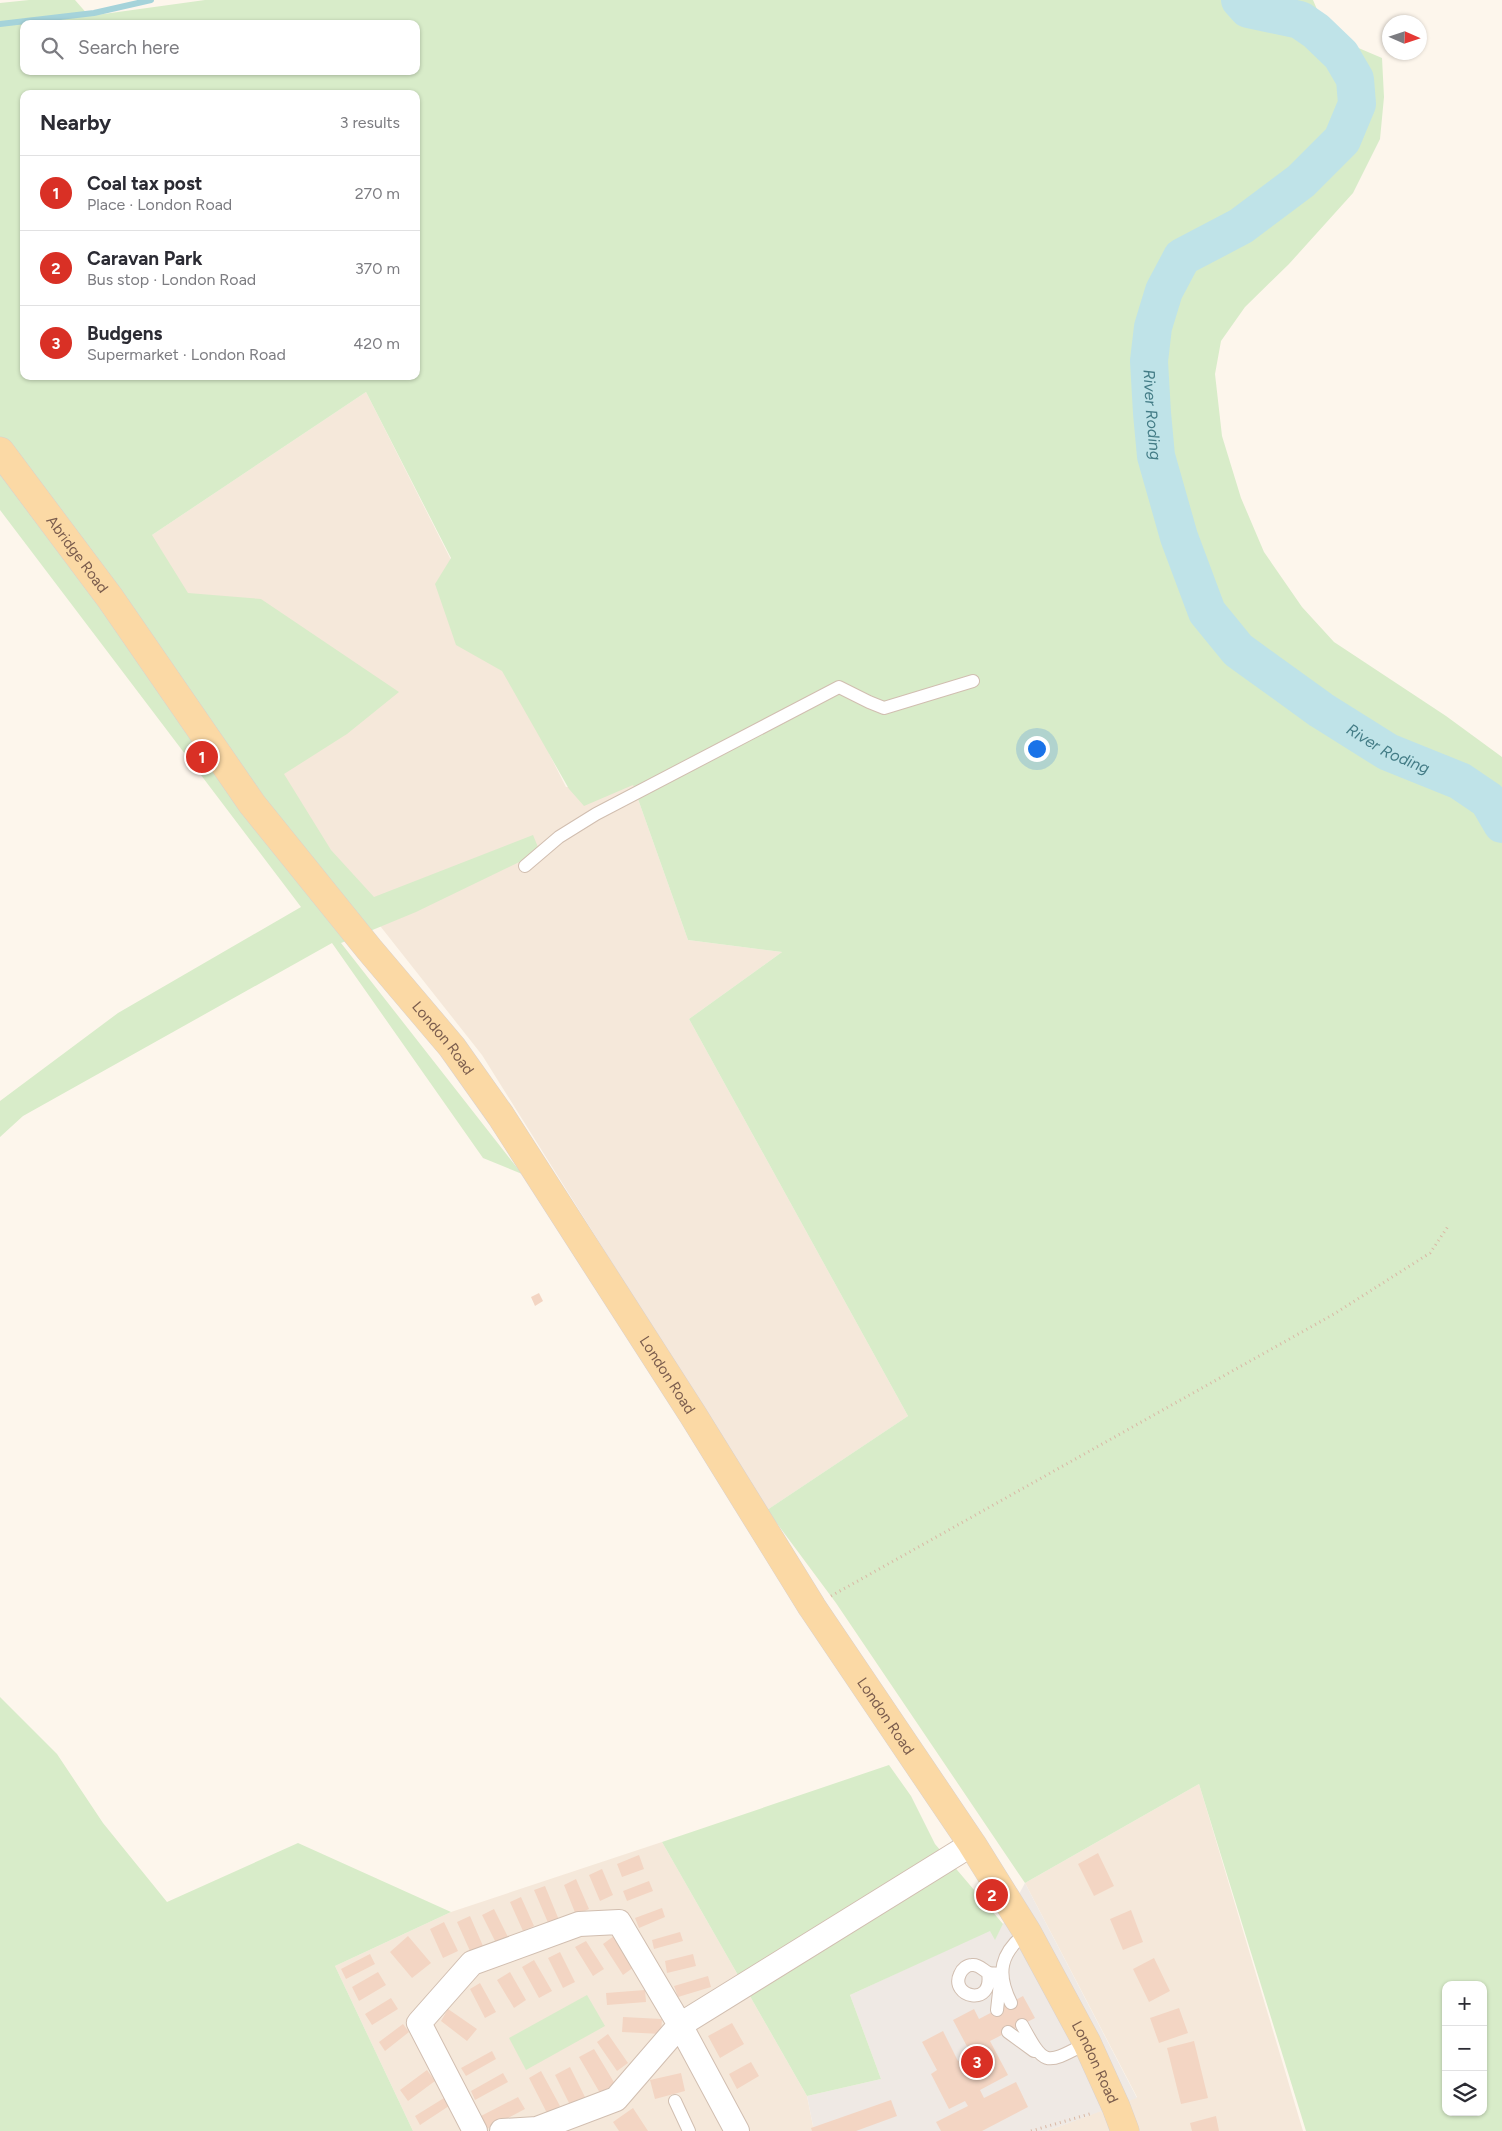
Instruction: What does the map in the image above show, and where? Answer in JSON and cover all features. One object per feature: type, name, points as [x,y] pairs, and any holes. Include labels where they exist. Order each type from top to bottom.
[{"type":"main road","name":"Abridge Road","points":[[0,451],[104,590],[151,658]]},
{"type":"main road","name":"London Road","points":[[151,658],[252,804],[369,949],[452,1047],[500,1116],[632,1319],[812,1606],[972,1844],[1027,1932],[1087,2043],[1121,2119]]},
{"type":"street","points":[[502,2131],[537,2129],[616,2099],[680,2025],[972,1844]]},
{"type":"street","points":[[475,2131],[419,2023],[472,1963],[579,1924],[619,1922],[680,2025],[736,2131]]},
{"type":"lane","points":[[525,866],[560,837],[596,814],[839,687],[884,708],[973,681]]},
{"type":"lane","points":[[997,2010],[1003,1963],[1013,1945],[1027,1932]]},
{"type":"lane","points":[[988,1972],[1001,1974]]},
{"type":"lane","points":[[1001,1974],[1003,1987],[1011,2003]]},
{"type":"lane","points":[[1022,2024],[1038,2054]]},
{"type":"lane","points":[[1008,2032],[1038,2054],[1050,2060],[1087,2043]]},
{"type":"lane","points":[[675,2101],[689,2131]]},
{"type":"path","points":[[812,1606],[1334,1314],[1430,1253],[1450,1225]]},
{"type":"path","points":[[1031,2131],[1121,2119]]},
{"type":"shaded area","points":[[366,392],[566,787],[633,785],[688,940],[782,952],[689,1019],[908,1416],[767,1510],[482,1055],[246,756],[116,559]]},
{"type":"shaded area","points":[[1199,1784],[1303,2131],[1047,2131],[1137,2097],[1025,1883]]},
{"type":"shaded area","points":[[662,1842],[807,2096],[814,2131],[413,2131],[335,1966],[451,1912]]},
{"type":"shaded area","points":[[1025,1883],[1137,2098],[1047,2131],[814,2131],[807,2096],[881,2079],[850,1995],[990,1930],[995,1939]]},
{"type":"green space","points":[[29,0],[75,0],[89,16],[205,0],[1313,0],[1328,35],[1382,58],[1384,97],[1380,139],[1353,193],[1289,264],[1245,307],[1221,341],[1215,374],[1222,436],[1241,498],[1264,552],[1302,607],[1334,642],[1446,716],[1502,757],[1502,2131],[1306,2131],[1199,1784],[1025,1883],[836,1603],[767,1510],[908,1416],[689,1019],[782,952],[688,940],[633,785],[584,806],[569,789],[502,671],[456,645],[435,584],[451,558],[366,392],[152,535],[188,593],[261,599],[399,692],[347,734],[284,774],[331,850],[374,897],[533,835],[540,852],[416,912],[341,943],[522,1174],[483,1158],[332,943],[23,1116],[0,1137],[0,1101],[118,1013],[301,907],[0,510],[0,3]]},
{"type":"green space","points":[[0,1697],[57,1754],[103,1823],[167,1902],[298,1843],[451,1912],[335,1966],[413,2131],[0,2131]]},
{"type":"green space","points":[[889,1765],[911,1796],[935,1844],[1003,1924],[995,1940],[990,1931],[850,1995],[881,2079],[807,2096],[662,1842]]},
{"type":"green space","points":[[587,1995],[605,2026],[526,2070],[509,2038]]},
{"type":"building","points":[[539,1293],[543,1301],[535,1306],[531,1297]]},
{"type":"building","points":[[1098,1853],[1114,1886],[1094,1896],[1078,1864]]},
{"type":"building","points":[[639,1855],[644,1869],[622,1877],[617,1864]]},
{"type":"building","points":[[602,1869],[613,1895],[600,1901],[589,1875]]},
{"type":"building","points":[[576,1879],[589,1909],[576,1915],[564,1885]]},
{"type":"building","points":[[649,1881],[653,1891],[627,1901],[623,1891]]},
{"type":"building","points":[[545,1886],[559,1920],[549,1925],[534,1890]]},
{"type":"building","points":[[521,1897],[534,1926],[523,1931],[510,1902]]},
{"type":"building","points":[[662,1908],[665,1917],[639,1928],[635,1918]]},
{"type":"building","points":[[494,1909],[508,1937],[496,1943],[482,1915]]},
{"type":"building","points":[[1131,1910],[1143,1942],[1123,1950],[1110,1919]]},
{"type":"building","points":[[470,1916],[483,1946],[470,1951],[457,1922]]},
{"type":"building","points":[[444,1922],[458,1951],[443,1958],[430,1929]]},
{"type":"building","points":[[680,1932],[683,1941],[654,1949],[652,1940]]},
{"type":"building","points":[[408,1936],[431,1963],[412,1978],[390,1952]]},
{"type":"building","points":[[614,1936],[634,1967],[623,1975],[603,1944]]},
{"type":"building","points":[[586,1941],[604,1969],[593,1976],[575,1947]]},
{"type":"building","points":[[560,1952],[575,1982],[563,1988],[548,1958]]},
{"type":"building","points":[[370,1954],[375,1964],[346,1979],[341,1969]]},
{"type":"building","points":[[693,1954],[696,1966],[667,1973],[665,1961]]},
{"type":"building","points":[[1154,1958],[1170,1991],[1149,2002],[1133,1969]]},
{"type":"building","points":[[534,1960],[552,1991],[539,1998],[522,1967]]},
{"type":"building","points":[[378,1972],[386,1985],[359,2001],[352,1987]]},
{"type":"building","points":[[510,1972],[526,2000],[514,2008],[497,1980]]},
{"type":"building","points":[[708,1976],[711,1987],[678,1997],[674,1986]]},
{"type":"building","points":[[480,1983],[496,2012],[485,2018],[470,1989]]},
{"type":"building","points":[[645,1990],[646,2002],[607,2005],[606,1993]]},
{"type":"building","points":[[1023,1996],[1035,2018],[990,2041],[1008,2075],[980,2090],[984,2098],[1016,2082],[1028,2107],[982,2131],[941,2131],[936,2122],[968,2106],[965,2101],[949,2109],[931,2074],[937,2070],[922,2042],[943,2031],[958,2061],[971,2054],[953,2020],[974,2009],[979,2019]]},
{"type":"building","points":[[391,1998],[398,2009],[372,2025],[365,2014]]},
{"type":"building","points":[[1179,2008],[1188,2033],[1159,2043],[1150,2018]]},
{"type":"building","points":[[448,2009],[477,2029],[467,2041],[441,2021]]},
{"type":"building","points":[[623,2017],[662,2019],[661,2034],[622,2032]]},
{"type":"building","points":[[732,2023],[744,2044],[720,2058],[708,2036]]},
{"type":"building","points":[[403,2024],[409,2032],[385,2051],[379,2042]]},
{"type":"building","points":[[608,2034],[628,2063],[617,2071],[597,2042]]},
{"type":"building","points":[[1194,2041],[1208,2098],[1181,2104],[1167,2048]]},
{"type":"building","points":[[594,2049],[615,2084],[600,2093],[579,2057]]},
{"type":"building","points":[[492,2051],[496,2059],[466,2076],[461,2068]]},
{"type":"building","points":[[751,2062],[759,2076],[737,2089],[729,2074]]},
{"type":"building","points":[[570,2067],[586,2099],[571,2107],[555,2075]]},
{"type":"building","points":[[427,2070],[435,2081],[408,2101],[400,2090]]},
{"type":"building","points":[[541,2071],[560,2106],[547,2113],[529,2078]]},
{"type":"building","points":[[503,2073],[508,2082],[475,2100],[471,2091]]},
{"type":"building","points":[[681,2073],[685,2091],[655,2099],[650,2080]]},
{"type":"building","points":[[518,2097],[525,2109],[487,2129],[481,2116]]},
{"type":"building","points":[[444,2098],[449,2106],[420,2125],[415,2116]]},
{"type":"building","points":[[891,2100],[897,2116],[856,2131],[812,2131],[811,2128]]},
{"type":"building","points":[[633,2108],[648,2131],[619,2131],[613,2122]]},
{"type":"building","points":[[1216,2116],[1219,2131],[1192,2131],[1190,2123]]},
{"type":"waterway","points":[[34,20],[94,13],[151,0]]},
{"type":"waterway","name":"River Roding","points":[[1240,0],[1248,9],[1300,20],[1316,31],[1341,55],[1355,79],[1357,104],[1342,140],[1301,181],[1241,226],[1182,257],[1164,291],[1153,327],[1149,361],[1152,413],[1156,456],[1179,537],[1207,612],[1238,650],[1321,710],[1388,752],[1460,781],[1488,800],[1502,824]]},
{"type":"waterway","points":[[0,24],[20,22]]},
{"type":"place","name":"Coal tax post","points":[[202,757]]},
{"type":"place","name":"Caravan Park","points":[[992,1895]]},
{"type":"place","name":"Budgens","points":[[977,2062]]}]
